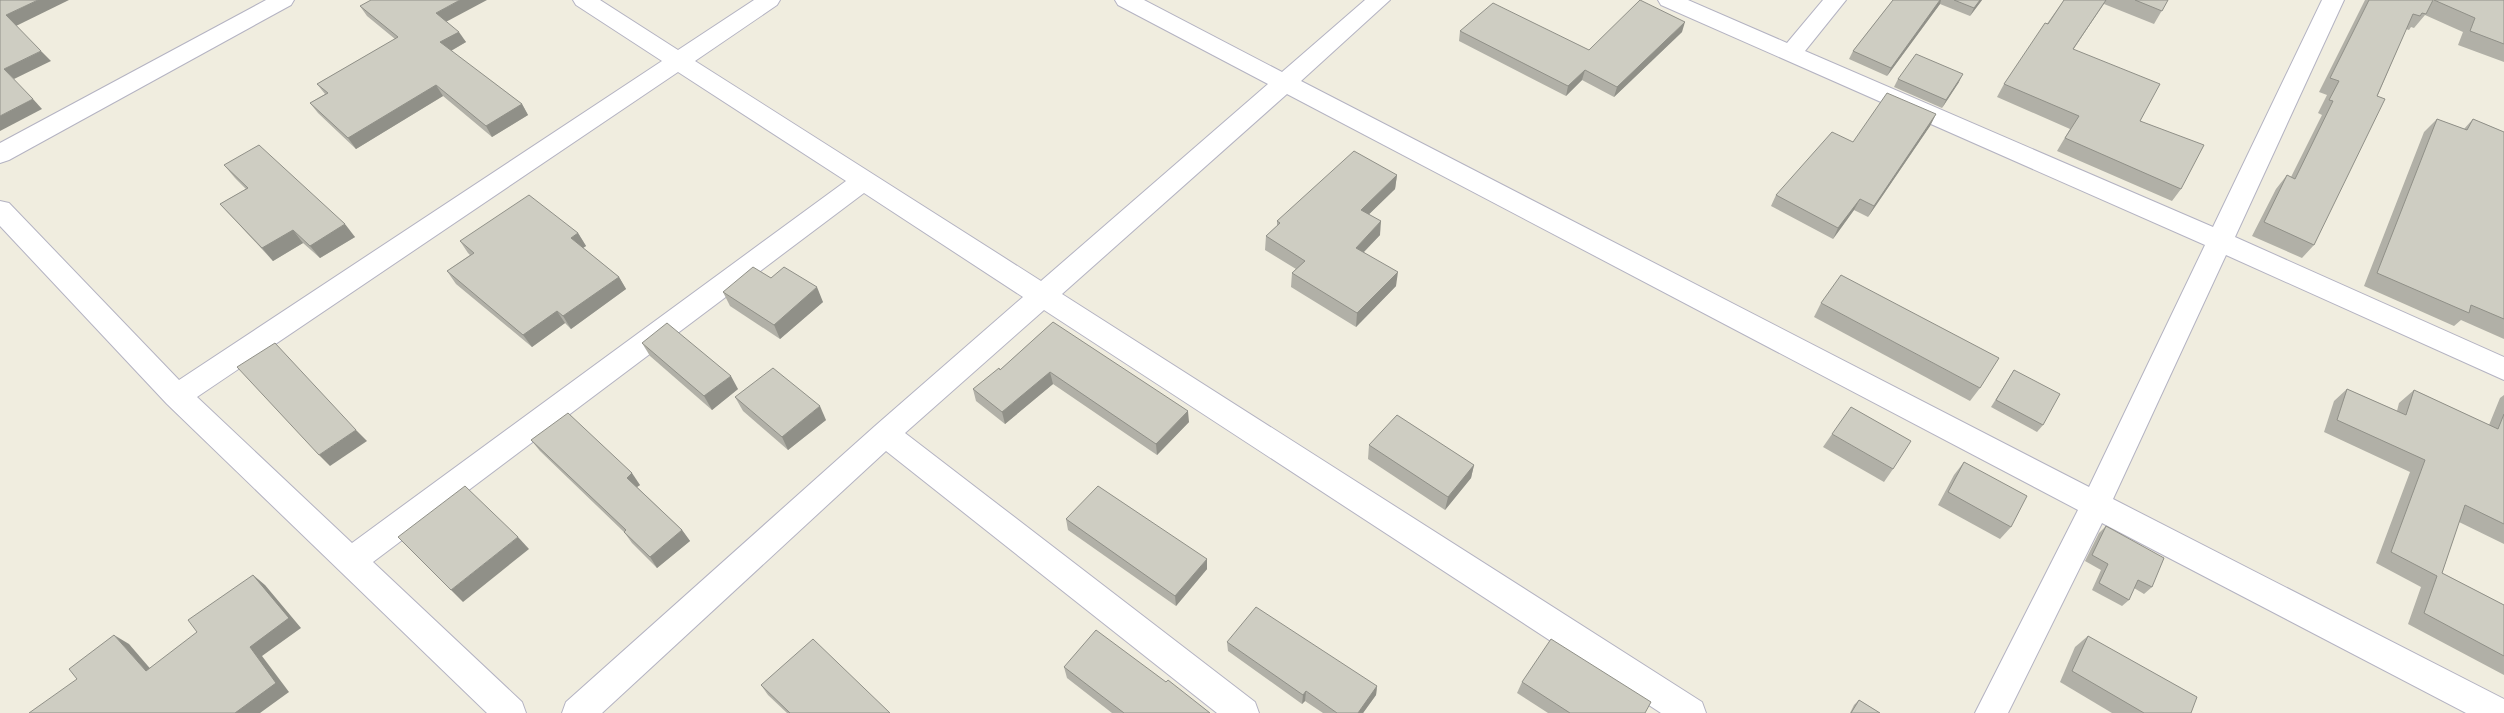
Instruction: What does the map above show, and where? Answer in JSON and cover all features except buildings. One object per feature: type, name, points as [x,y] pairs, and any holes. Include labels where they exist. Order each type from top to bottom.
[{"type":"street","points":[[0,154],[283,0]]},
{"type":"street","points":[[584,0],[1690,713]]},
{"type":"street","points":[[177,396],[769,0]]},
{"type":"street","points":[[1126,0],[2499,713]]},
{"type":"street","points":[[578,713],[885,434],[1379,0]]},
{"type":"street","points":[[1669,0],[2220,241],[2504,369]]},
{"type":"street","points":[[1791,53],[1835,0]]},
{"type":"street","points":[[1991,713],[2096,504],[2333,0]]},
{"type":"street","points":[[351,562],[864,180]]},
{"type":"street","points":[[0,210],[177,396],[510,713]]},
{"type":"street","points":[[885,434],[1156,648],[1243,713]]}]
